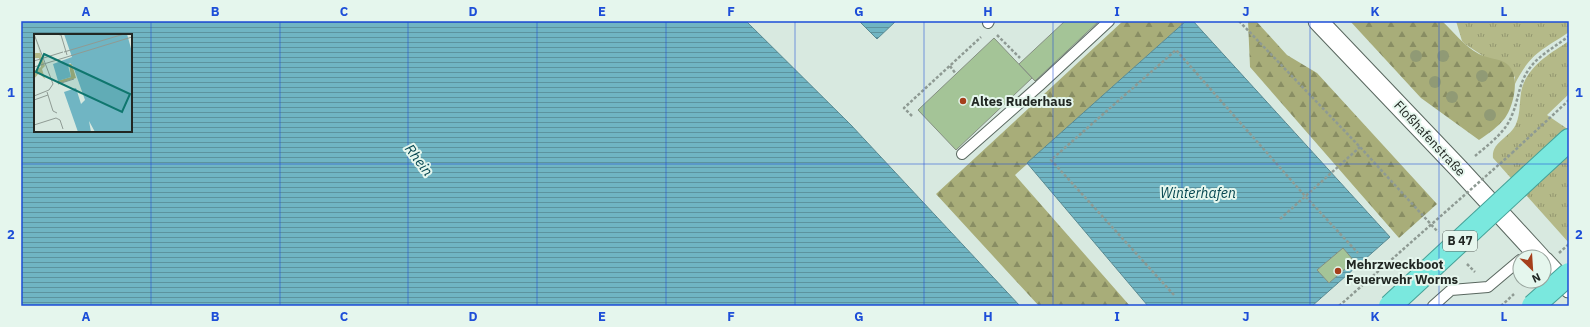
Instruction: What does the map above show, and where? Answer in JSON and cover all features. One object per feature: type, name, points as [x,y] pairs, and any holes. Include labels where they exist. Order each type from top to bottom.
[{"type":"highway","name":"B 47","points":[[1390,306],[1568,141]]},
{"type":"highway","points":[[1533,306],[1569,274]]},
{"type":"street","name":"Floßhafenstraße","points":[[1318,21],[1460,170],[1525,249]]},
{"type":"street","name":"Floßhafenstraße","points":[[1552,274],[1569,288]]},
{"type":"lane","points":[[962,154],[1040,86],[1109,21]]},
{"type":"lane","points":[[1433,306],[1451,290],[1488,287],[1512,271]]},
{"type":"path","points":[[1239,21],[1360,147],[1440,235]]},
{"type":"path","points":[[989,22],[1020,58]]},
{"type":"path","points":[[912,116],[904,108],[986,33],[989,22]]},
{"type":"path","points":[[1460,170],[1508,124],[1523,77],[1535,61],[1569,36]]},
{"type":"path","points":[[1174,295],[1052,160],[1176,50],[1306,197],[1358,253]]},
{"type":"path","points":[[950,66],[956,74]]},
{"type":"path","points":[[1339,306],[1512,153],[1569,100]]},
{"type":"path","points":[[1280,219],[1360,147]]},
{"type":"path","points":[[1462,258],[1488,287]]},
{"type":"green space","points":[[1123,21],[1186,21],[1015,175],[1130,306],[1039,306],[936,194]]},
{"type":"green space","points":[[1248,21],[1256,21],[1287,55],[1317,73],[1437,204],[1399,238],[1250,67]]},
{"type":"green space","points":[[1350,21],[1442,21],[1474,51],[1482,56],[1504,62],[1511,69],[1514,75],[1515,91],[1511,106],[1505,118],[1479,140],[1421,98]]},
{"type":"green space","points":[[1456,21],[1569,21],[1569,32],[1531,59],[1525,66],[1514,86],[1515,77],[1462,41]]},
{"type":"green space","points":[[1569,41],[1569,94],[1547,115],[1569,130],[1569,243],[1493,158],[1493,152],[1498,144],[1510,133],[1516,124],[1519,115],[1520,97],[1525,80],[1541,60]]},
{"type":"water","name":"Rhein","points":[[21,21],[746,21],[851,125],[1020,306],[21,306]]},
{"type":"water","points":[[859,21],[896,21],[877,39]]},
{"type":"water","name":"Winterhafen","points":[[1186,21],[1193,21],[1390,237],[1312,306],[1148,306],[1027,163]]},
{"type":"building","points":[[1065,21],[1099,21],[1035,81],[1019,64]]},
{"type":"building","points":[[994,38],[1032,78],[956,150],[918,110]]},
{"type":"building","points":[[1343,248],[1354,261],[1329,283],[1317,270]]},
{"type":"place","name":"Altes Ruderhaus","points":[[963,101]]},
{"type":"place","name":"Mehrzweckboot Feuerwehr Worms","points":[[1338,271]]}]
